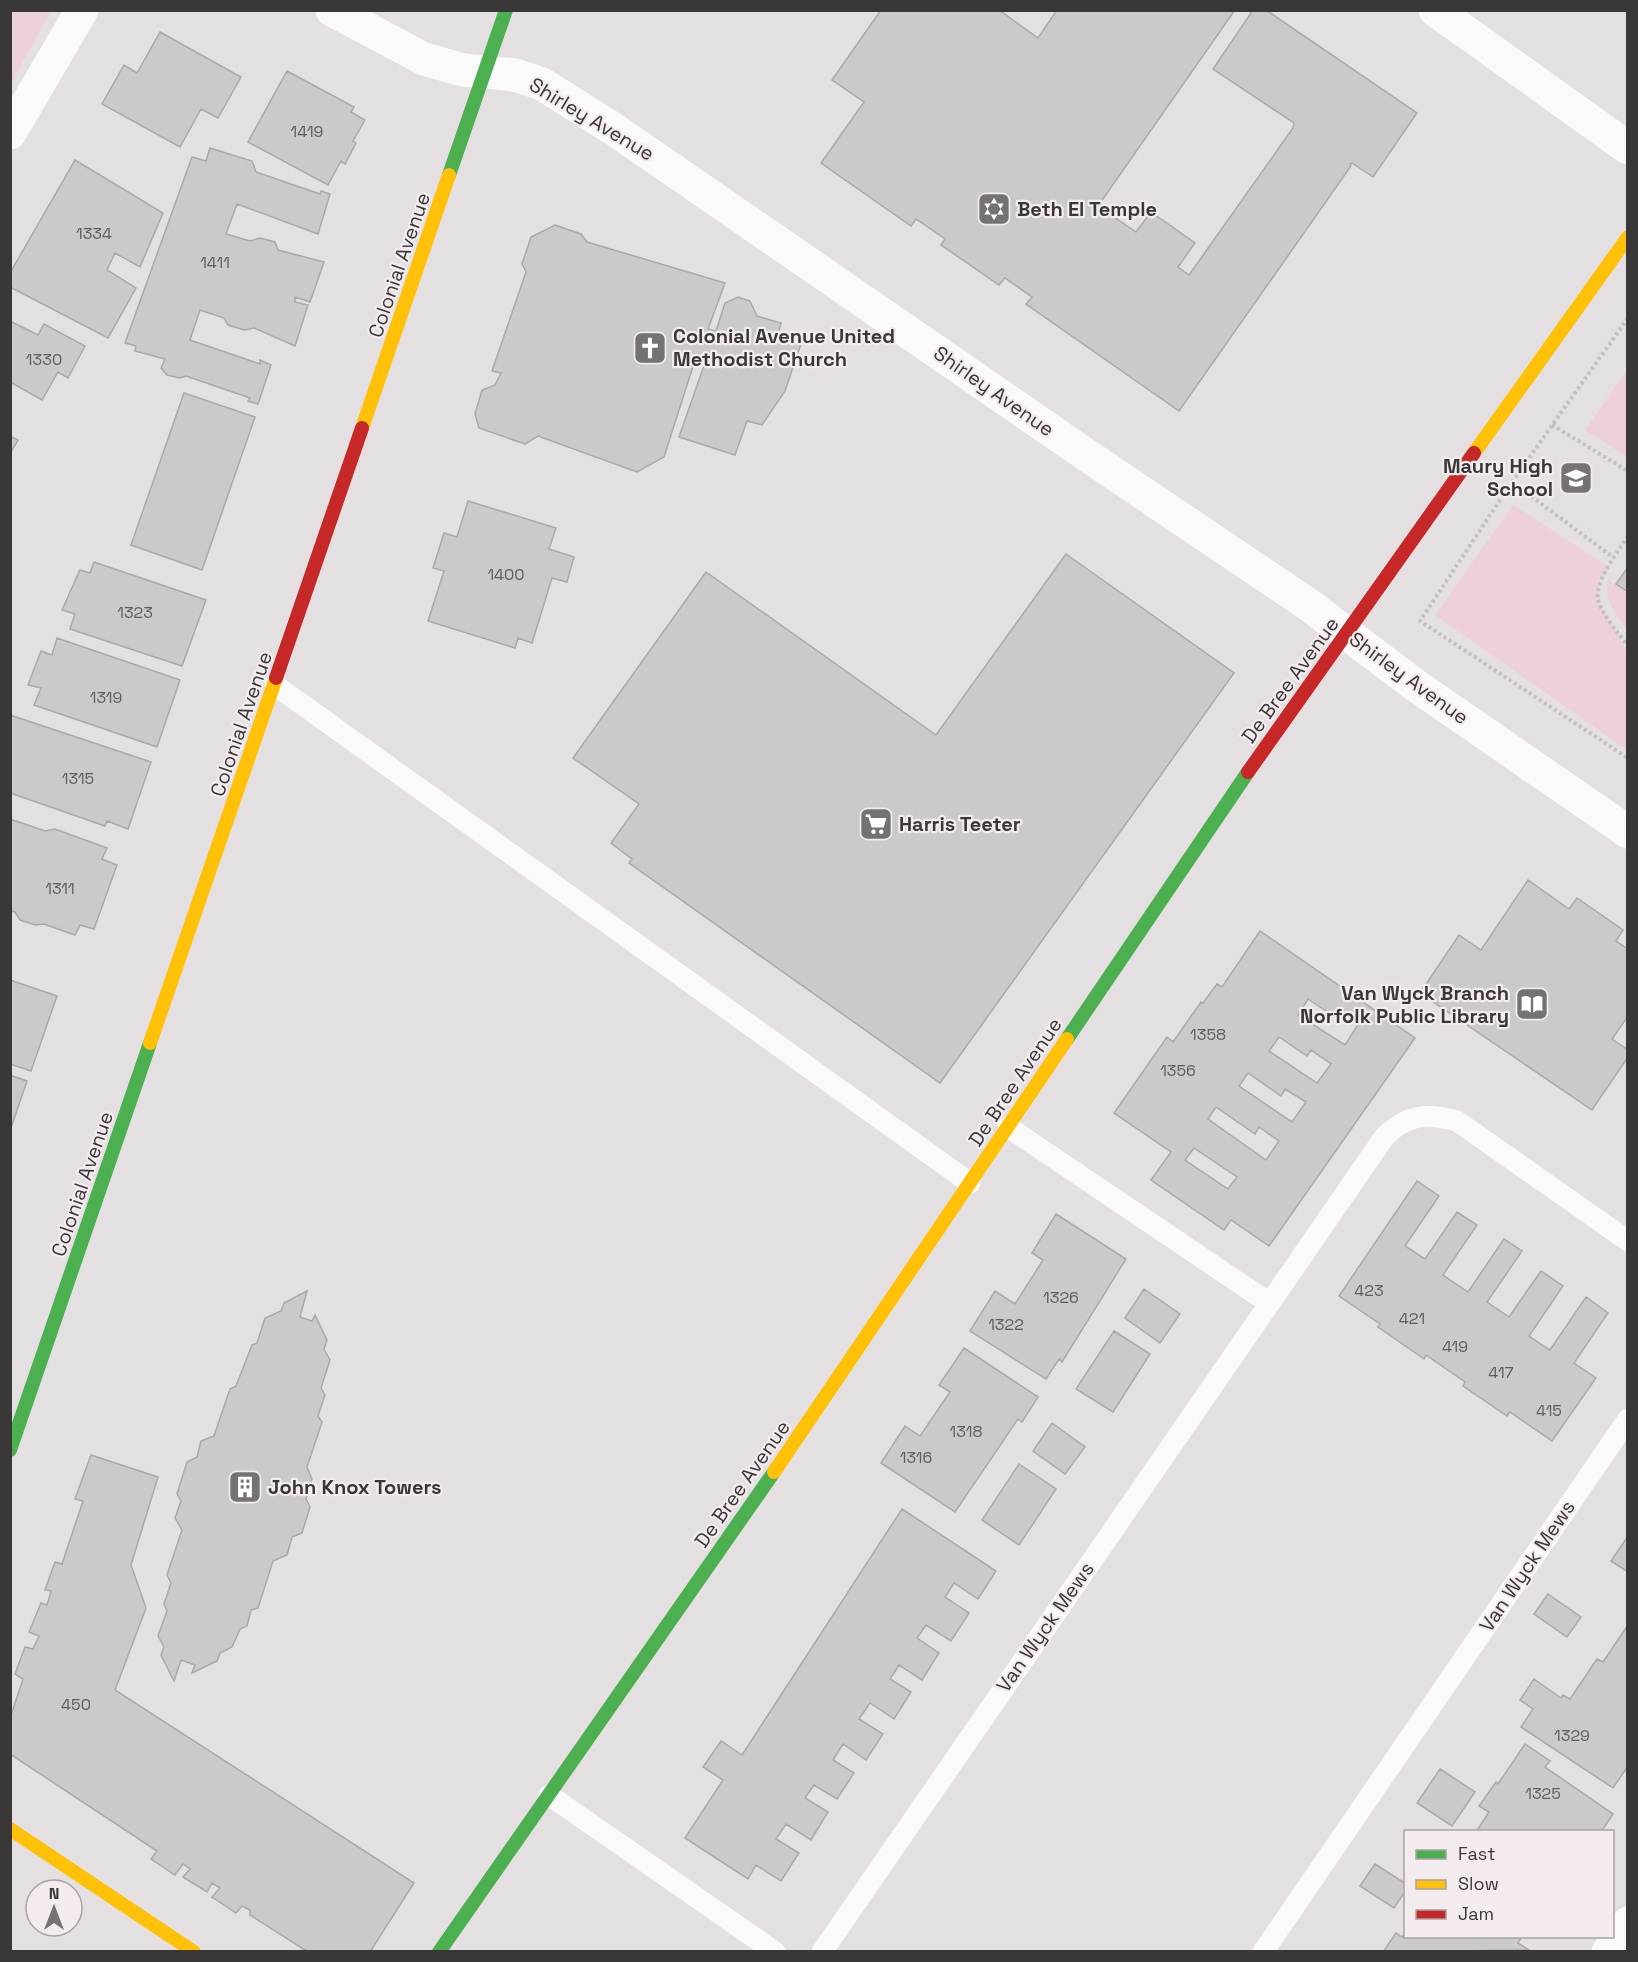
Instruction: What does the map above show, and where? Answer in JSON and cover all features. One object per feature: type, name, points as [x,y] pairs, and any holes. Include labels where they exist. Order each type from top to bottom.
[{"type":"street","points":[[10,134],[82,10]]},
{"type":"street","name":"Shirley Avenue","points":[[332,10],[424,60],[463,70],[515,75],[542,84],[612,128],[1076,448],[1309,605],[1415,685],[1628,832]]},
{"type":"street","name":"Colonial Avenue","points":[[10,1450],[506,10]]},
{"type":"street","points":[[1435,10],[1628,148]]},
{"type":"street","name":"De Bree Avenue","points":[[439,1952],[781,1462],[1261,753],[1628,237]]},
{"type":"street","points":[[10,1829],[194,1952]]},
{"type":"street","points":[[1608,1952],[1628,1923]]},
{"type":"lane","points":[[275,685],[970,1183]]},
{"type":"lane","name":"Van Wyck Mews","points":[[822,1952],[1385,1136],[1396,1126],[1413,1117],[1438,1116],[1457,1121],[1628,1241]]},
{"type":"lane","points":[[1008,1127],[1269,1303]]},
{"type":"lane","name":"Van Wyck Mews","points":[[1263,1952],[1628,1419]]},
{"type":"lane","points":[[549,1795],[775,1952]]},
{"type":"path","points":[[1628,318],[1512,482],[1420,621],[1628,758]]},
{"type":"path","points":[[1552,425],[1628,471]]},
{"type":"path","points":[[1512,482],[1614,558]]},
{"type":"path","points":[[1628,536],[1600,581],[1598,599],[1606,616],[1628,646]]},
{"type":"shaded area","points":[[10,11],[51,11],[11,83]]},
{"type":"shaded area","points":[[1627,370],[1627,457],[1585,430]]},
{"type":"shaded area","points":[[1513,505],[1609,567],[1600,581],[1597,599],[1627,651],[1627,750],[1435,615]]},
{"type":"shaded area","points":[[1608,580],[1627,593],[1627,630],[1609,600]]},
{"type":"building","name":"Beth El Temple","points":[[881,10],[999,10],[1038,38],[1057,10],[1235,10],[1098,206],[1136,232],[1151,212],[1195,243],[1178,267],[1189,275],[1293,128],[1294,123],[1213,69],[1253,10],[1266,10],[1417,113],[1373,177],[1352,163],[1350,164],[1351,166],[1179,411],[1026,304],[1032,297],[1005,278],[999,285],[941,245],[945,239],[916,219],[911,226],[821,163],[864,102],[832,80]]},
{"type":"building","points":[[160,32],[241,77],[218,118],[201,109],[180,147],[102,104],[124,65],[137,73]]},
{"type":"building","points":[[287,71],[354,107],[351,112],[365,120],[353,141],[356,143],[345,164],[341,161],[328,185],[248,142]]},
{"type":"building","points":[[210,148],[252,161],[256,172],[320,194],[321,191],[330,194],[318,234],[237,204],[226,234],[250,241],[260,238],[275,242],[278,250],[324,262],[310,302],[295,297],[295,302],[308,305],[295,346],[254,328],[244,330],[228,325],[224,318],[200,310],[190,340],[260,364],[260,360],[271,365],[258,404],[248,401],[250,398],[186,376],[180,378],[167,375],[161,368],[165,359],[135,351],[136,346],[125,343],[192,157],[206,161]]},
{"type":"building","points":[[75,160],[163,213],[140,267],[115,253],[107,270],[136,288],[108,338],[10,287],[10,273]]},
{"type":"building","name":"Colonial Avenue United Methodist Church","points":[[555,225],[581,234],[587,242],[725,283],[708,329],[716,331],[725,303],[738,297],[750,301],[757,316],[781,323],[778,334],[802,341],[785,391],[762,425],[747,421],[735,455],[679,437],[707,357],[697,354],[664,457],[637,472],[538,436],[525,444],[479,428],[475,414],[482,390],[495,385],[501,373],[492,371],[526,272],[522,264],[531,237]]},
{"type":"building","points":[[10,321],[38,335],[44,324],[85,346],[68,378],[58,372],[42,400],[10,382]]},
{"type":"building","points":[[184,393],[255,417],[202,570],[131,545]]},
{"type":"building","points":[[10,436],[18,440],[10,454]]},
{"type":"building","points":[[468,501],[556,528],[549,549],[574,557],[567,582],[552,578],[532,643],[518,638],[515,648],[428,621],[444,571],[433,568],[444,533],[457,537]]},
{"type":"building","name":"Harris Teeter","points":[[1066,554],[1234,673],[940,1083],[629,863],[632,859],[611,843],[639,804],[573,758],[706,572],[936,735]]},
{"type":"building","points":[[94,562],[206,600],[182,666],[70,629],[75,614],[62,610],[80,570],[90,573]]},
{"type":"building","points":[[1628,567],[1628,592],[1616,584]]},
{"type":"building","points":[[57,638],[180,680],[157,747],[34,705],[41,688],[28,685],[41,651],[52,655]]},
{"type":"building","points":[[10,715],[151,762],[128,829],[107,821],[105,826],[10,793]]},
{"type":"building","points":[[10,819],[45,831],[55,829],[107,848],[102,859],[117,865],[94,929],[80,925],[75,935],[44,924],[35,925],[20,920],[15,912],[10,911]]},
{"type":"building","name":"Van Wyck Branch Norfolk Public Library","points":[[1528,880],[1569,909],[1577,898],[1623,930],[1616,941],[1628,949],[1628,1016],[1612,1039],[1628,1050],[1628,1057],[1592,1110],[1420,993],[1459,935],[1481,950]]},
{"type":"building","points":[[1260,931],[1415,1038],[1269,1246],[1231,1220],[1224,1230],[1151,1180],[1171,1152],[1114,1113],[1167,1037],[1173,1042],[1201,1002],[1203,1003],[1217,984],[1222,987]],"holes":[[[1308,999],[1338,1019],[1342,1012],[1359,1023],[1345,1045],[1298,1015]],[[1279,1037],[1307,1056],[1311,1050],[1331,1064],[1317,1083],[1269,1051]],[[1248,1073],[1281,1096],[1285,1089],[1306,1102],[1292,1122],[1239,1086]],[[1216,1107],[1255,1134],[1259,1127],[1279,1141],[1266,1160],[1208,1119]],[[1194,1148],[1237,1177],[1228,1189],[1185,1160]]]},
{"type":"building","points":[[10,980],[57,996],[31,1071],[10,1064]]},
{"type":"building","points":[[10,1075],[27,1081],[12,1125],[10,1125]]},
{"type":"building","points":[[1417,1181],[1439,1196],[1405,1246],[1425,1259],[1457,1212],[1477,1225],[1443,1275],[1468,1292],[1504,1239],[1522,1251],[1487,1302],[1509,1317],[1541,1271],[1563,1286],[1529,1336],[1550,1350],[1586,1297],[1608,1313],[1574,1363],[1596,1378],[1552,1441],[1510,1412],[1507,1416],[1463,1386],[1465,1382],[1426,1355],[1424,1359],[1378,1327],[1380,1324],[1339,1296]]},
{"type":"building","points":[[1056,1214],[1126,1259],[1062,1362],[1059,1359],[1046,1379],[970,1331],[995,1291],[1015,1304],[1043,1260],[1032,1253]]},
{"type":"building","points":[[1144,1289],[1180,1314],[1160,1343],[1125,1318]]},
{"type":"building","name":"John Knox Towers","points":[[307,1291],[300,1317],[312,1321],[315,1315],[327,1340],[324,1349],[330,1360],[321,1388],[325,1395],[318,1416],[322,1422],[307,1467],[312,1479],[306,1499],[310,1507],[302,1533],[292,1537],[287,1555],[273,1561],[258,1608],[251,1610],[247,1626],[240,1629],[232,1647],[220,1653],[217,1661],[192,1673],[195,1665],[181,1660],[174,1681],[161,1655],[164,1647],[158,1636],[167,1611],[164,1604],[171,1583],[167,1575],[182,1530],[175,1518],[181,1501],[177,1494],[187,1462],[197,1457],[201,1441],[214,1436],[230,1389],[236,1386],[252,1345],[257,1343],[265,1318],[281,1311],[284,1303]]},
{"type":"building","points":[[1114,1331],[1150,1354],[1113,1412],[1076,1389]]},
{"type":"building","points":[[964,1348],[1038,1397],[1022,1422],[1018,1419],[955,1512],[881,1463],[905,1426],[920,1436],[950,1392],[939,1385]]},
{"type":"building","points":[[1052,1423],[1085,1447],[1065,1474],[1033,1451]]},
{"type":"building","points":[[91,1455],[158,1477],[131,1565],[146,1608],[115,1690],[414,1883],[370,1952],[308,1952],[250,1915],[250,1910],[242,1906],[236,1913],[212,1897],[220,1888],[212,1883],[207,1892],[183,1877],[190,1869],[183,1864],[175,1875],[151,1859],[157,1851],[10,1754],[10,1718],[23,1679],[15,1674],[25,1647],[33,1649],[39,1636],[29,1632],[41,1603],[47,1605],[51,1591],[45,1590],[55,1562],[62,1564],[83,1501],[75,1499]]},
{"type":"building","points":[[1019,1464],[1056,1489],[1019,1545],[982,1520]]},
{"type":"building","points":[[902,1509],[996,1571],[978,1599],[954,1583],[945,1597],[969,1613],[951,1641],[926,1625],[917,1638],[939,1653],[922,1680],[899,1665],[890,1679],[911,1692],[894,1719],[870,1703],[859,1719],[883,1734],[866,1760],[843,1744],[833,1760],[854,1773],[837,1799],[814,1785],[805,1798],[828,1812],[811,1840],[786,1824],[776,1839],[799,1853],[781,1881],[756,1865],[748,1879],[685,1838],[723,1780],[703,1767],[721,1741],[742,1755]]},
{"type":"building","points":[[1628,1536],[1628,1572],[1611,1561]]},
{"type":"building","points":[[1548,1594],[1581,1617],[1567,1637],[1534,1614]]},
{"type":"building","points":[[1628,1625],[1628,1766],[1613,1788],[1521,1727],[1533,1709],[1520,1700],[1534,1679],[1561,1698],[1563,1695],[1570,1699],[1597,1659],[1603,1662]]},
{"type":"building","points":[[1525,1744],[1550,1761],[1545,1767],[1613,1814],[1602,1830],[1477,1830],[1489,1812],[1479,1806],[1496,1782],[1498,1784]]},
{"type":"building","points":[[1440,1769],[1475,1792],[1452,1826],[1417,1803]]},
{"type":"building","points":[[1375,1864],[1404,1883],[1404,1893],[1394,1908],[1360,1886]]},
{"type":"building","points":[[1396,1933],[1402,1937],[1404,1934],[1404,1938],[1521,1938],[1518,1943],[1529,1950],[1383,1952]]},
{"type":"traffic: fast","points":[[449,175],[506,10]]},
{"type":"traffic: fast","points":[[1067,1039],[1248,772]]},
{"type":"traffic: fast","points":[[10,1450],[150,1043]]},
{"type":"traffic: fast","points":[[439,1952],[774,1472]]},
{"type":"traffic: slow","points":[[362,428],[449,175]]},
{"type":"traffic: slow","points":[[1474,453],[1628,237]]},
{"type":"traffic: slow","points":[[150,1043],[276,678]]},
{"type":"traffic: slow","points":[[774,1472],[1067,1039]]},
{"type":"traffic: slow","points":[[10,1829],[194,1952]]},
{"type":"traffic: jam","points":[[276,678],[362,428]]},
{"type":"traffic: jam","points":[[1248,772],[1474,453]]},
{"type":"place","name":"Beth El Temple","points":[[994,209]]},
{"type":"place","name":"Colonial Avenue United Methodist Church","points":[[650,348]]},
{"type":"place","name":"Maury High School","points":[[1576,478]]},
{"type":"place","name":"Harris Teeter","points":[[876,824]]},
{"type":"place","name":"Van Wyck Branch Norfolk Public Library","points":[[1532,1004]]},
{"type":"place","name":"John Knox Towers","points":[[245,1487]]}]
